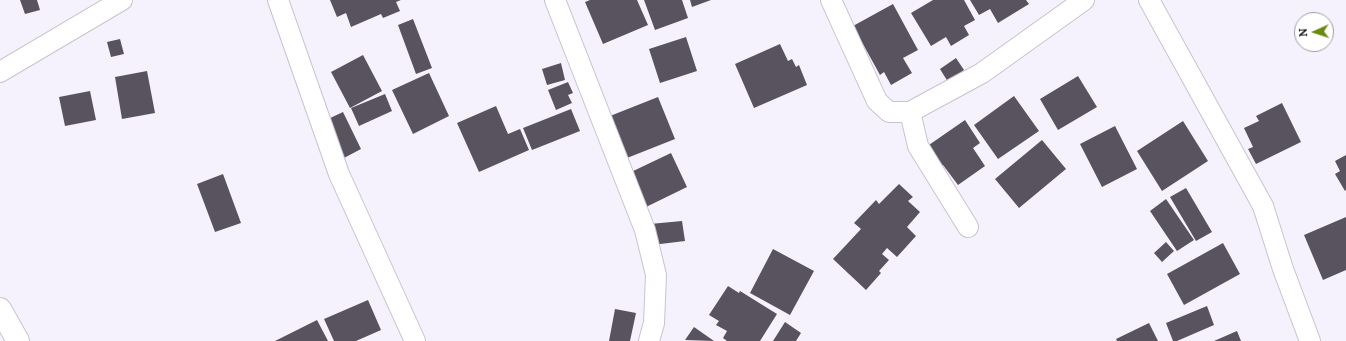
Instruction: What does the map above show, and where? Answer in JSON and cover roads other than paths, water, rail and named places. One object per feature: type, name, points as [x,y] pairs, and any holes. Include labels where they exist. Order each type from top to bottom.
[{"type":"highway","points":[[0,309],[18,341]]},
{"type":"street","points":[[0,72],[122,0]]},
{"type":"street","points":[[278,0],[339,174],[415,341]]},
{"type":"street","points":[[555,0],[645,230],[656,275],[654,323],[649,341]]},
{"type":"street","points":[[831,0],[877,101],[889,112],[910,112],[982,73],[1084,0]]},
{"type":"street","points":[[1149,0],[1263,206],[1283,269],[1310,341]]},
{"type":"street","points":[[910,112],[918,146],[968,227]]}]
